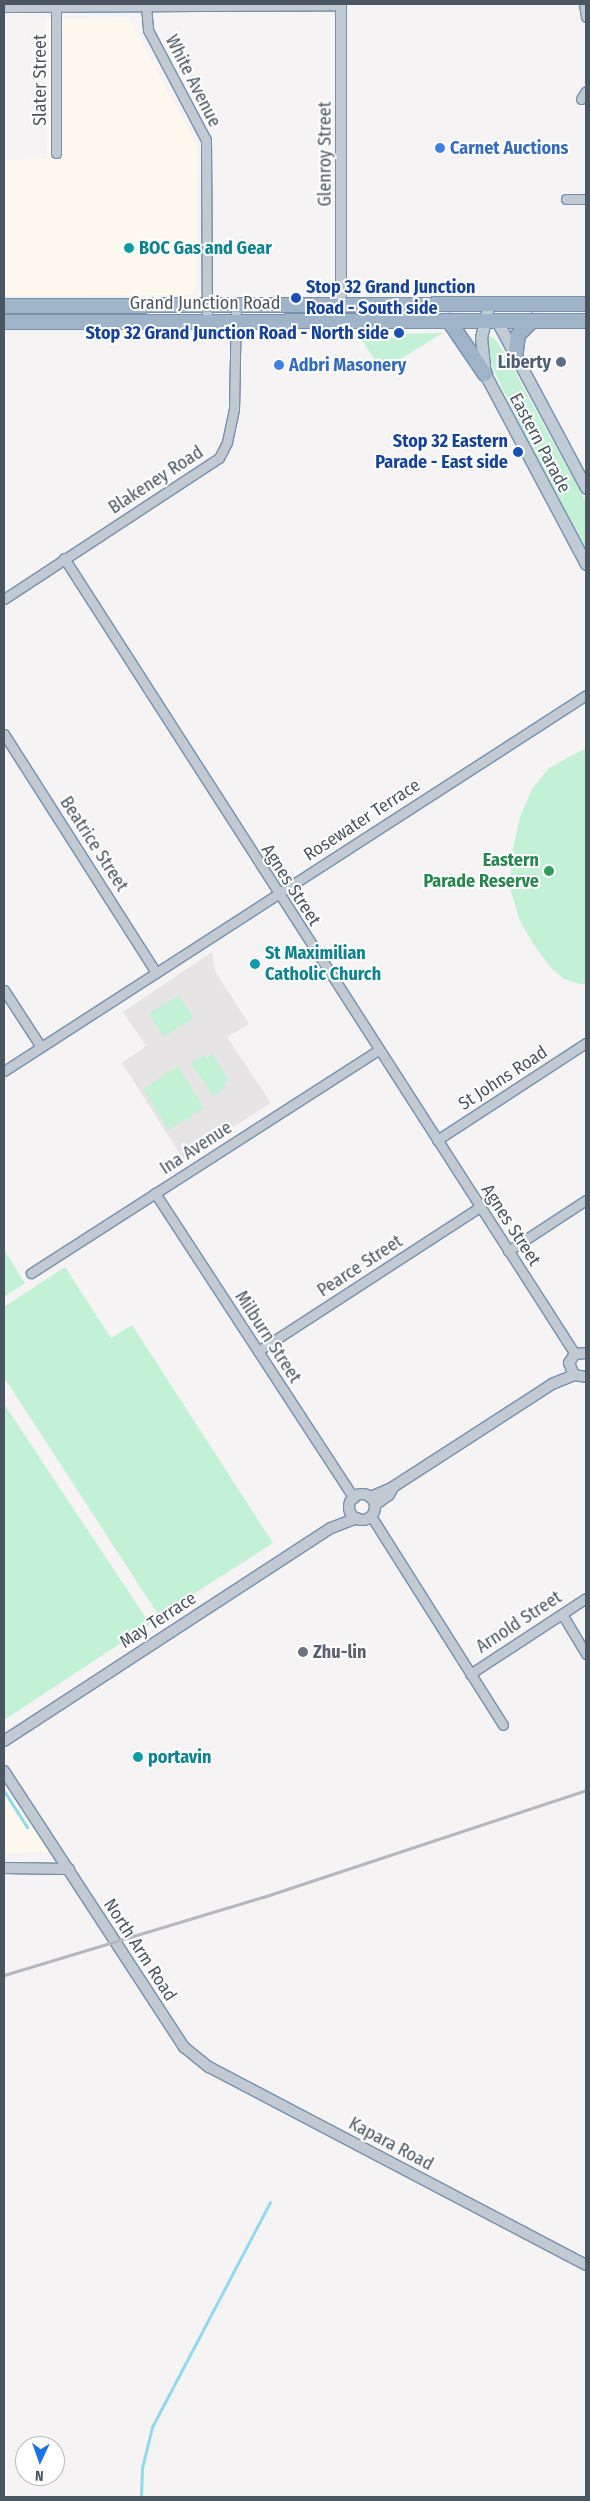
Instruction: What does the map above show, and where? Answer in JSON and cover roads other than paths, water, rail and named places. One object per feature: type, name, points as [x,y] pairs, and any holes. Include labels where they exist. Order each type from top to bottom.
[{"type":"highway","points":[[489,304],[497,321]]},
{"type":"highway","name":"Grand Junction Road","points":[[4,306],[586,304]]},
{"type":"highway","points":[[35,306],[36,322]]},
{"type":"highway","points":[[449,321],[485,374]]},
{"type":"highway","points":[[515,359],[518,335],[532,321]]},
{"type":"highway","name":"Grand Junction Road","points":[[4,322],[586,321]]},
{"type":"main road","name":"Eastern Parade","points":[[489,304],[482,321],[485,374],[586,564]]},
{"type":"main road","name":"Eastern Parade","points":[[497,321],[515,359],[586,488]]},
{"type":"street","points":[[584,4],[586,17]]},
{"type":"street","points":[[4,7],[341,5]]},
{"type":"street","name":"Glenroy Street","points":[[341,5],[341,304]]},
{"type":"street","name":"White Avenue","points":[[146,6],[148,30],[206,140],[206,322]]},
{"type":"street","name":"Slater Street","points":[[56,7],[56,153]]},
{"type":"street","points":[[566,199],[586,199]]},
{"type":"street","name":"Blakeney Road","points":[[4,599],[219,458],[227,442],[234,409],[236,304]]},
{"type":"street","name":"Agnes Street","points":[[64,558],[277,894],[575,1354]]},
{"type":"street","name":"Rosewater Terrace","points":[[4,1071],[586,695]]},
{"type":"street","name":"Beatrice Street","points":[[4,734],[156,973]]},
{"type":"street","points":[[4,990],[41,1047]]},
{"type":"street","name":"St Johns Road","points":[[437,1140],[586,1043]]},
{"type":"street","name":"Ina Avenue","points":[[31,1273],[378,1050]]},
{"type":"street","name":"Milburn Street","points":[[155,1194],[258,1351],[352,1502]]},
{"type":"street","points":[[508,1251],[586,1200]]},
{"type":"street","name":"Pearce Street","points":[[258,1351],[480,1208]]},
{"type":"street","points":[[372,1501],[572,1371],[575,1354],[586,1353]]},
{"type":"street","points":[[572,1371],[586,1377]]},
{"type":"street","points":[[357,1518],[352,1502],[362,1494],[372,1501]]},
{"type":"street","points":[[372,1501],[371,1516],[503,1725]]},
{"type":"street","name":"May Terrace","points":[[330,1528],[352,1502]]},
{"type":"street","name":"May Terrace","points":[[4,1741],[330,1528],[357,1518],[371,1516]]},
{"type":"street","name":"Arnold Street","points":[[470,1674],[586,1598]]},
{"type":"street","points":[[562,1614],[586,1654]]},
{"type":"street","points":[[4,1771],[69,1869]]},
{"type":"street","points":[[4,1868],[69,1869]]},
{"type":"street","name":"North Arm Road","points":[[69,1869],[184,2048]]},
{"type":"street","name":"Kapara Road","points":[[184,2048],[208,2067],[586,2265]]},
{"type":"waterway","points":[[4,1791],[27,1827]]},
{"type":"waterway","points":[[141,2497],[142,2468],[152,2427],[270,2202]]},
{"type":"railway","points":[[4,1975],[263,1897],[586,1790]]},
{"type":"place","name":"Carnet Auctions","points":[[440,148]]},
{"type":"place","name":"BOC Gas and Gear","points":[[129,248]]},
{"type":"place","name":"Stop 32 Grand Junction Road - South side","points":[[296,298]]},
{"type":"place","name":"Stop 32 Grand Junction Road - North side","points":[[399,333]]},
{"type":"place","name":"Liberty","points":[[561,362]]},
{"type":"place","name":"Adbri Masonery","points":[[279,365]]},
{"type":"place","name":"Stop 32 Eastern Parade - East side","points":[[518,452]]},
{"type":"place","name":"Eastern Parade Reserve","points":[[549,871]]},
{"type":"place","name":"St Maximilian Catholic Church","points":[[255,964]]},
{"type":"place","name":"Zhu-lin","points":[[303,1652]]},
{"type":"place","name":"portavin","points":[[138,1757]]}]
